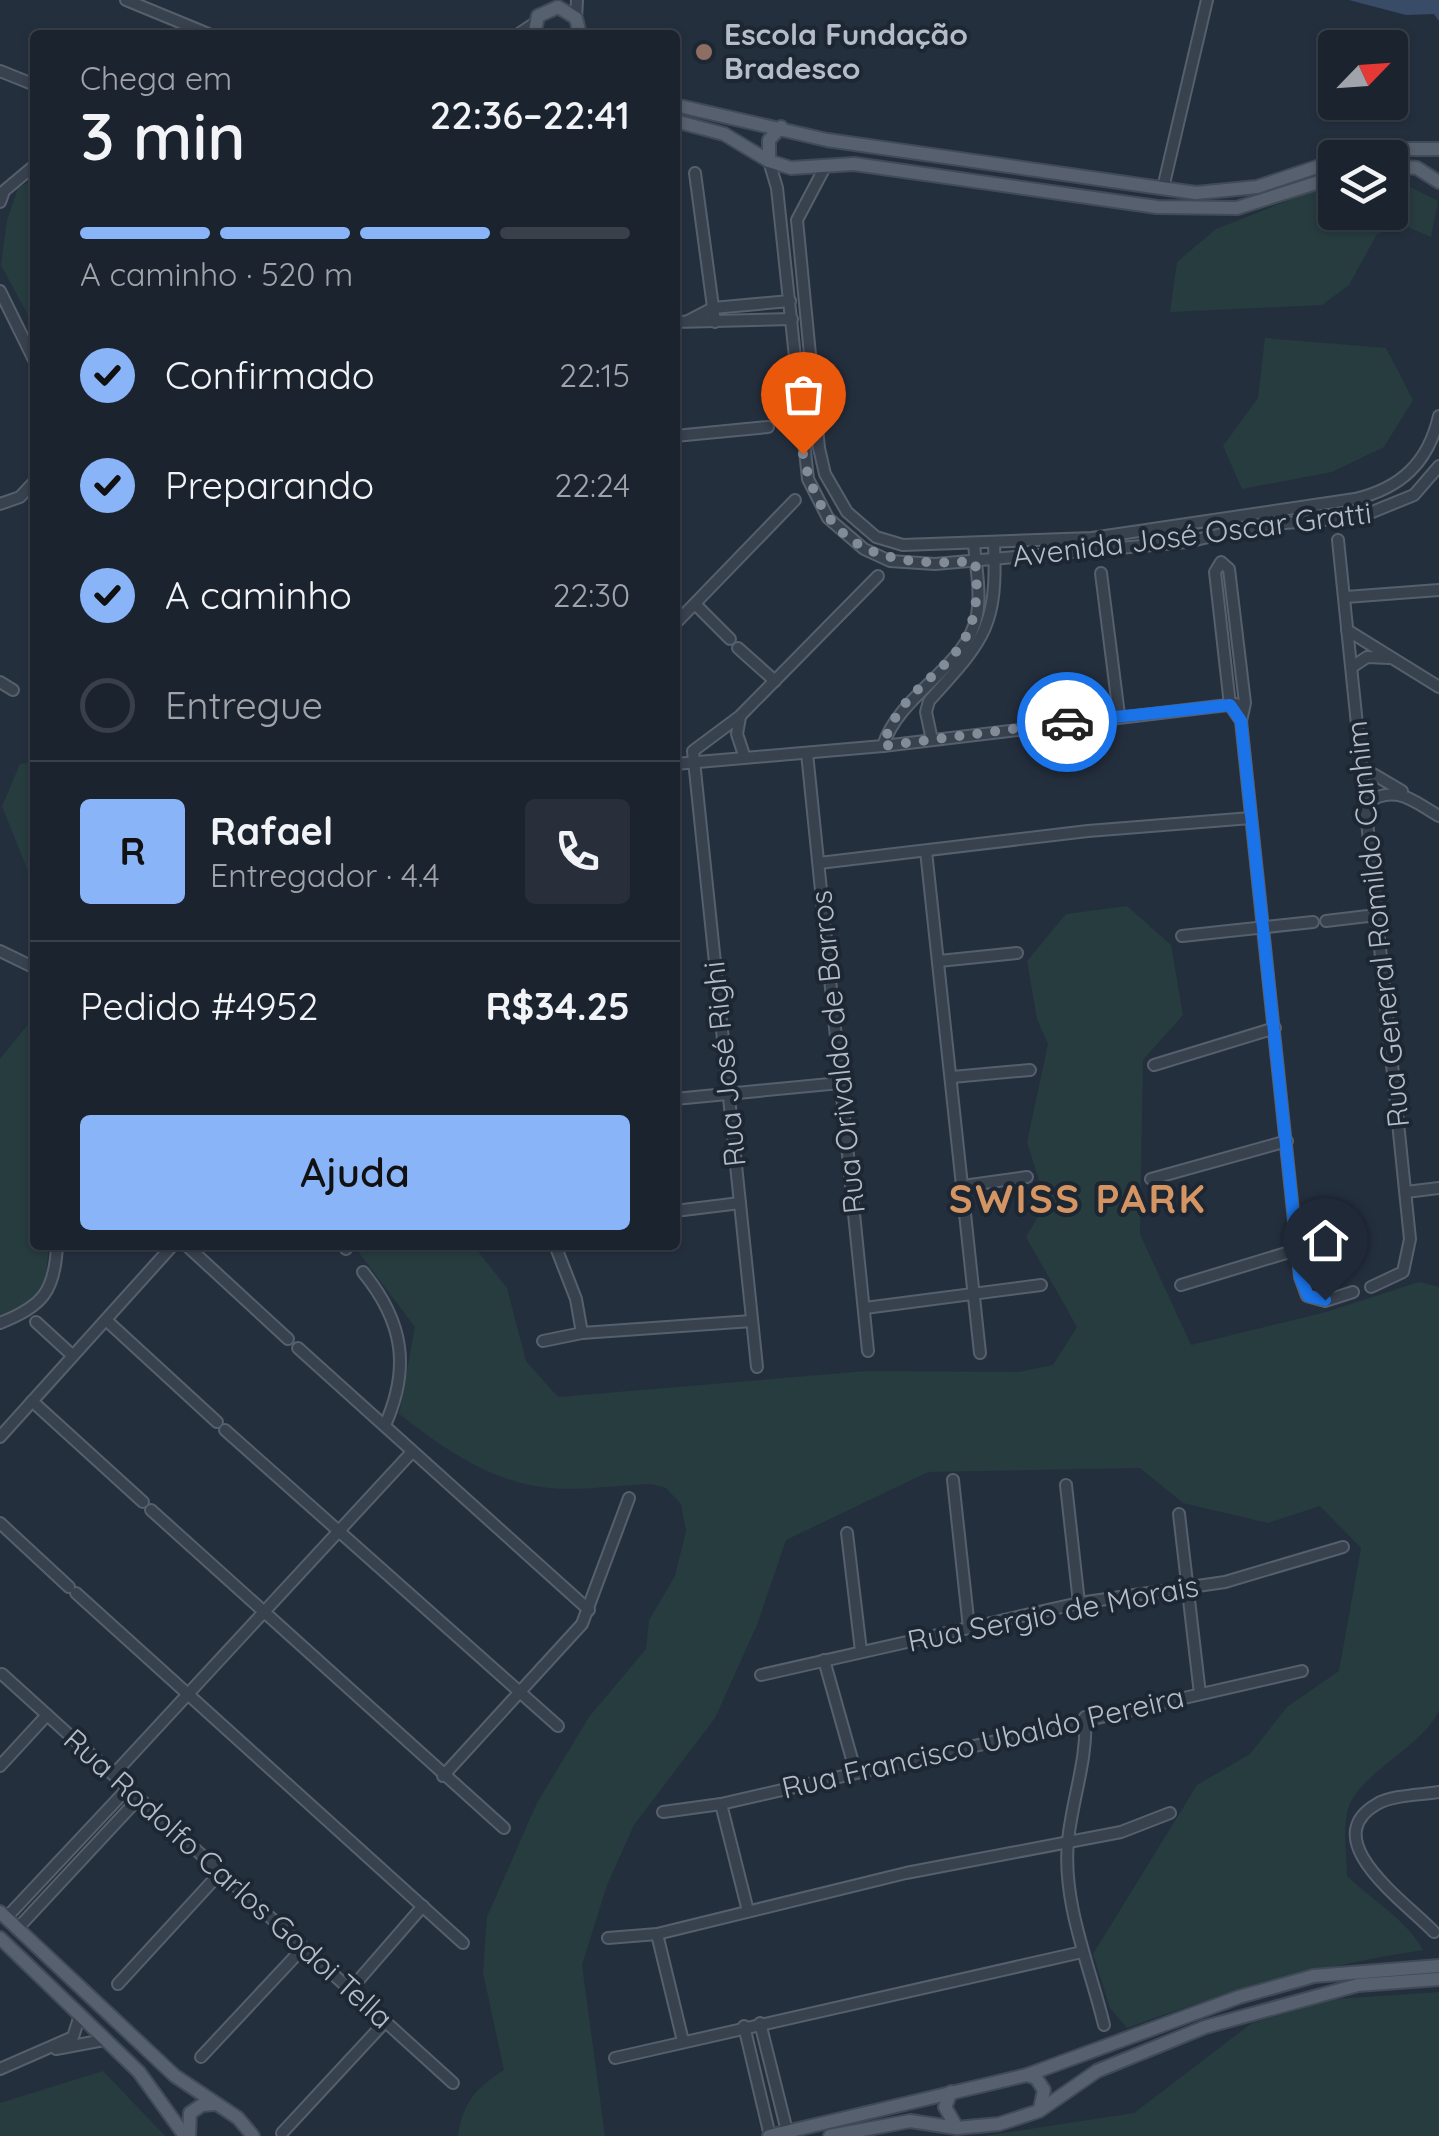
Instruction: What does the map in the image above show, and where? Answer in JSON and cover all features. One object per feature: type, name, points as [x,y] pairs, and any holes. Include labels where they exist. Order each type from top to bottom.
[{"type":"main road","points":[[534,29],[550,4],[573,7]]},
{"type":"main road","points":[[680,106],[827,140],[1164,188],[1233,192],[1318,166]]},
{"type":"main road","points":[[680,123],[744,142],[769,161],[802,170],[854,164],[1194,209],[1260,204],[1318,183]]},
{"type":"main road","points":[[769,161],[768,140],[781,127]]},
{"type":"main road","points":[[825,166],[830,154],[827,140]]},
{"type":"main road","points":[[1408,149],[1439,149]]},
{"type":"main road","points":[[1408,167],[1417,168],[1439,182]]},
{"type":"main road","points":[[3,1915],[175,2076],[218,2104],[253,2136]]},
{"type":"main road","points":[[0,1938],[139,2072],[187,2136]]},
{"type":"main road","points":[[769,2136],[1028,2075],[1220,2004],[1314,1976],[1439,1966]]},
{"type":"main road","points":[[830,2136],[910,2121],[956,2128],[999,2124],[1039,2111],[1097,2071],[1205,2027],[1358,1985],[1439,1979]]},
{"type":"main road","points":[[1028,2075],[1044,2090],[1046,2100],[1039,2111]]},
{"type":"main road","points":[[951,2092],[944,2108],[956,2128]]},
{"type":"main road","points":[[187,2136],[190,2113],[202,2105],[218,2104]]},
{"type":"street","points":[[126,0],[199,30]]},
{"type":"street","points":[[1164,188],[1206,0]]},
{"type":"street","points":[[0,71],[30,83]]},
{"type":"street","name":"Avenida José Oscar Gratti","points":[[769,161],[778,188],[808,479],[828,518],[864,550],[890,561],[995,561],[1187,542],[1284,522],[1360,517],[1414,495],[1439,466]]},
{"type":"street","name":"Avenida José Oscar Gratti","points":[[825,166],[797,220],[825,474],[846,512],[876,537],[903,545],[1092,538],[1382,492],[1420,463],[1433,442],[1439,416]]},
{"type":"street","points":[[1,194],[30,170]]},
{"type":"street","points":[[694,173],[715,322]]},
{"type":"street","points":[[0,293],[30,352]]},
{"type":"street","points":[[681,322],[712,308],[790,301]]},
{"type":"street","points":[[681,322],[792,319]]},
{"type":"street","points":[[680,436],[768,427]]},
{"type":"street","points":[[0,504],[20,497],[30,486]]},
{"type":"street","points":[[680,618],[795,500]]},
{"type":"street","name":"Rua General Romildo Canhim","points":[[1338,540],[1406,1192],[1408,1263],[1403,1272],[1371,1287]]},
{"type":"street","points":[[883,746],[889,725],[965,643],[977,612],[974,544]]},
{"type":"street","points":[[932,740],[926,712],[929,701],[974,652],[993,614],[994,544]]},
{"type":"street","points":[[1241,721],[1230,705],[1215,572],[1221,562],[1229,568],[1245,703],[1241,721],[1296,1250],[1308,1296],[1325,1300],[1353,1292]]},
{"type":"street","points":[[1101,573],[1119,716]]},
{"type":"street","points":[[693,762],[696,746],[740,716],[878,576]]},
{"type":"street","points":[[1346,598],[1439,590]]},
{"type":"street","points":[[696,604],[775,682]]},
{"type":"street","points":[[1348,630],[1439,687]]},
{"type":"street","points":[[1352,667],[1367,657],[1390,658]]},
{"type":"street","points":[[0,682],[13,690]]},
{"type":"street","points":[[680,763],[883,746],[1245,703]]},
{"type":"street","points":[[740,716],[737,734],[744,756]]},
{"type":"street","points":[[718,732],[720,759]]},
{"type":"street","name":"Rua Orivaldo de Barros","points":[[807,753],[868,1352]]},
{"type":"street","name":"Rua José Righi","points":[[693,762],[757,1367]]},
{"type":"street","points":[[1363,768],[1439,816]]},
{"type":"street","points":[[1366,803],[1389,792],[1414,801]]},
{"type":"street","points":[[819,862],[1088,830],[1251,818]]},
{"type":"street","points":[[926,851],[980,1353]]},
{"type":"street","points":[[1326,921],[1376,916]]},
{"type":"street","points":[[1182,936],[1312,922]]},
{"type":"street","points":[[0,951],[30,966]]},
{"type":"street","points":[[939,961],[1017,953]]},
{"type":"street","points":[[1154,1065],[1275,1028]]},
{"type":"street","points":[[952,1077],[1030,1070]]},
{"type":"street","points":[[680,1098],[840,1083]]},
{"type":"street","points":[[1151,1179],[1287,1141]]},
{"type":"street","points":[[963,1186],[1027,1177]]},
{"type":"street","points":[[1406,1192],[1439,1188]]},
{"type":"street","points":[[680,1210],[740,1203]]},
{"type":"street","points":[[0,1323],[24,1314],[44,1296],[56,1278],[57,1250]]},
{"type":"street","points":[[0,1437],[169,1250]]},
{"type":"street","points":[[191,1250],[288,1339]]},
{"type":"street","points":[[557,1250],[576,1299],[582,1333]]},
{"type":"street","points":[[1181,1285],[1296,1250]]},
{"type":"street","points":[[364,1272],[392,1314],[403,1355],[398,1396],[385,1425]]},
{"type":"street","points":[[865,1308],[1041,1285]]},
{"type":"street","points":[[106,1320],[558,1726]]},
{"type":"street","points":[[543,1341],[582,1333],[752,1321]]},
{"type":"street","points":[[36,1322],[72,1356]]},
{"type":"street","points":[[298,1348],[589,1610]]},
{"type":"street","points":[[32,1401],[264,1616],[504,1828]]},
{"type":"street","points":[[114,1774],[412,1452]]},
{"type":"street","points":[[953,1480],[969,1628]]},
{"type":"street","points":[[1066,1485],[1079,1603]]},
{"type":"street","points":[[443,1776],[569,1639],[589,1610],[628,1498]]},
{"type":"street","points":[[1178,1514],[1200,1694]]},
{"type":"street","points":[[0,1523],[190,1695],[244,1750],[463,1942]]},
{"type":"street","points":[[848,1533],[860,1651]]},
{"type":"street","name":"Rua Sergio de Morais","points":[[761,1675],[1079,1603],[1244,1578],[1343,1547]]},
{"type":"street","points":[[824,1660],[855,1770]]},
{"type":"street","name":"Rua Francisco Ubaldo Pereira","points":[[663,1812],[720,1804],[1085,1717],[1302,1671]]},
{"type":"street","name":"Rua Rodolfo Carlos Godoi Tella","points":[[2,1674],[454,2083]]},
{"type":"street","points":[[0,1766],[48,1714]]},
{"type":"street","points":[[1085,1717],[1085,1747],[1068,1843],[1069,1885],[1082,1952],[1104,2025]]},
{"type":"street","points":[[3,1915],[128,1788]]},
{"type":"street","points":[[1434,1932],[1364,1864],[1355,1838],[1363,1816],[1378,1802],[1439,1792]]},
{"type":"street","points":[[18,1928],[138,1798]]},
{"type":"street","points":[[720,1804],[748,1911]]},
{"type":"street","points":[[608,1938],[657,1934],[924,1869],[1068,1843],[1146,1824],[1170,1813]]},
{"type":"street","points":[[118,1984],[219,1874]]},
{"type":"street","points":[[350,1990],[423,1906]]},
{"type":"street","points":[[657,1934],[683,2041]]},
{"type":"street","points":[[201,2057],[302,1949]]},
{"type":"street","points":[[615,2058],[1082,1952]]},
{"type":"street","points":[[0,2068],[72,2036],[80,2015]]},
{"type":"street","points":[[282,2133],[385,2022]]},
{"type":"street","points":[[760,2023],[787,2131]]},
{"type":"street","points":[[744,2026],[761,2084],[769,2136]]},
{"type":"street","points":[[45,2050],[104,2040]]},
{"type":"green space","points":[[30,182],[30,319],[1,265],[7,220],[18,188]]},
{"type":"green space","points":[[1408,186],[1438,201],[1431,237],[1408,227]]},
{"type":"green space","points":[[1318,189],[1318,230],[1389,230],[1377,234],[1349,285],[1322,305],[1170,312],[1177,262],[1216,229]]},
{"type":"green space","points":[[1265,338],[1386,348],[1413,400],[1384,447],[1332,472],[1242,489],[1223,446],[1258,398]]},
{"type":"green space","points":[[30,762],[30,876],[2,806],[20,764]]},
{"type":"green space","points":[[1127,906],[1171,945],[1183,1015],[1143,1060],[1140,1234],[1191,1345],[1326,1312],[1419,1282],[1439,1287],[1439,1710],[1419,1736],[1362,1786],[1352,1799],[1345,1828],[1347,1876],[1398,1920],[1423,1950],[1273,1981],[1127,2028],[1110,2008],[1093,1954],[1197,1785],[1250,1754],[1287,1707],[1339,1671],[1361,1548],[1320,1506],[1268,1523],[1183,1503],[1140,1468],[928,1472],[786,1540],[757,1625],[715,1718],[634,1825],[607,1885],[582,1965],[605,2136],[458,2136],[472,2097],[504,2070],[483,1973],[487,1917],[537,1803],[589,1717],[646,1649],[649,1620],[675,1576],[686,1531],[681,1504],[666,1488],[651,1484],[562,1489],[529,1485],[469,1462],[399,1414],[415,1327],[357,1250],[477,1250],[507,1288],[526,1361],[558,1397],[867,1371],[1019,1372],[1053,1365],[1077,1327],[1026,1237],[1046,1203],[1027,1142],[1048,1044],[1037,1019],[1027,961],[1066,914]]},
{"type":"green space","points":[[30,1022],[30,1250],[49,1250],[44,1296],[0,1323],[0,1059]]},
{"type":"green space","points":[[1439,1992],[1439,2136],[984,2136],[1134,2113],[1252,2023],[1335,1999]]},
{"type":"green space","points":[[103,2071],[165,2136],[0,2136],[0,2103]]},
{"type":"water","points":[[1349,0],[1439,0],[1439,21],[1434,14],[1406,15]]},
{"type":"way so far","points":[[803,454],[808,479],[828,518],[864,550],[890,561],[916,564],[975,561],[978,584],[974,625],[965,643],[889,725],[883,746],[1067,722]]},
{"type":"place","name":"Escola Fundação Bradesco","points":[[704,52]]},
{"type":"district","name":"SWISS PARK","points":[[1078,1199]]},
{"type":"route","points":[[1067,722],[1230,705],[1241,721],[1296,1250],[1308,1296],[1325,1300]]}]
